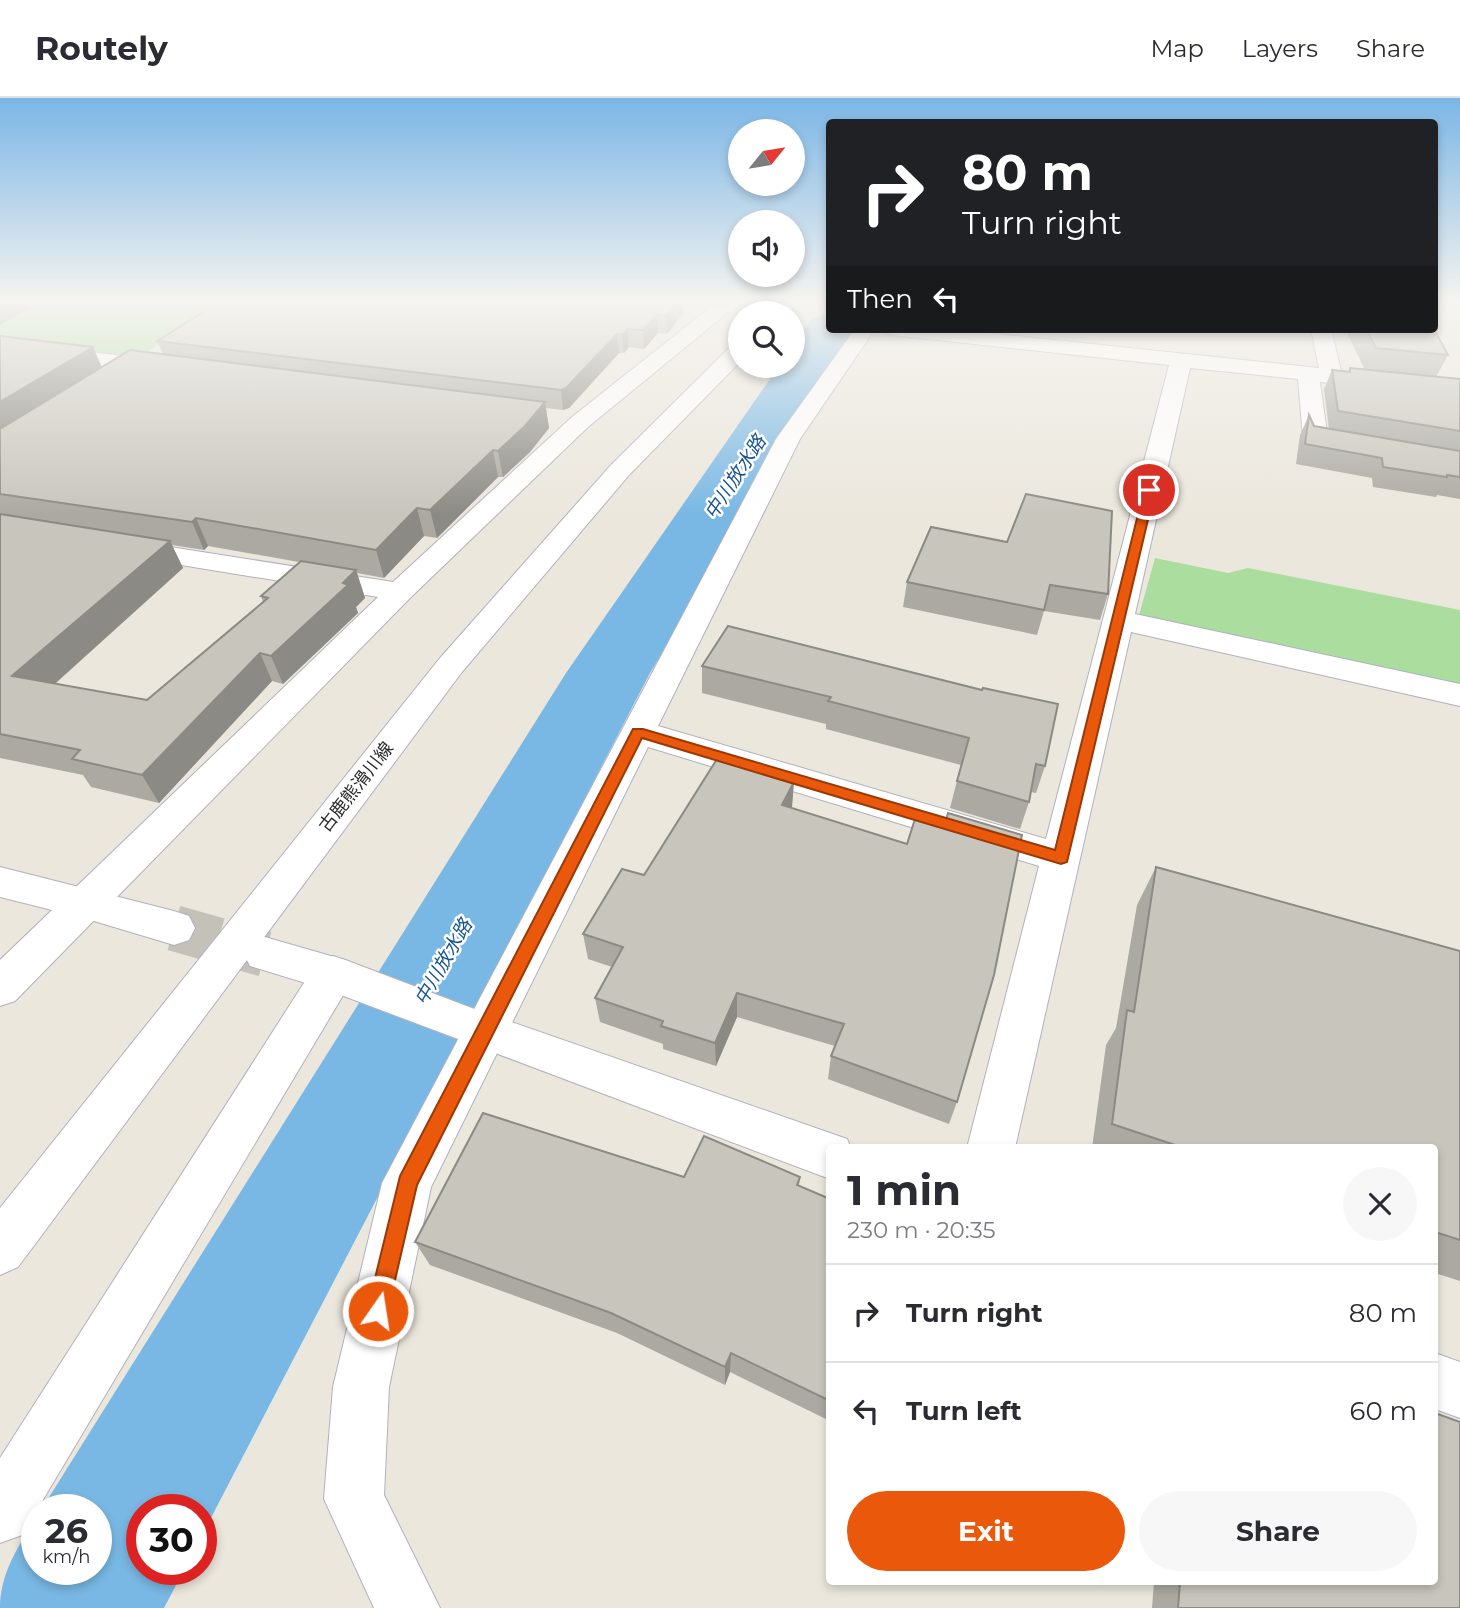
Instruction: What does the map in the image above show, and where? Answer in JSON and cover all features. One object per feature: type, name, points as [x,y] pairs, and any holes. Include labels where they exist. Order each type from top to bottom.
[{"type":"street","points":[[104,386],[125,373]]},
{"type":"street","points":[[0,988],[400,592],[566,420],[630,373]]},
{"type":"street","name":"古鹿熊滑川線","points":[[0,1249],[451,665],[620,470],[717,373]]},
{"type":"street","points":[[408,1608],[354,1499],[361,1387],[407,1183],[477,1029],[638,732],[788,439],[834,373]]},
{"type":"street","points":[[992,1144],[1178,373]]},
{"type":"street","points":[[1320,373],[1315,438],[1381,449]]},
{"type":"street","points":[[1324,373],[1460,390]]},
{"type":"street","points":[[97,543],[400,592]]},
{"type":"street","points":[[1118,621],[1460,695]]},
{"type":"street","points":[[638,732],[1061,858]]},
{"type":"street","points":[[0,882],[84,902],[174,928]]},
{"type":"street","points":[[265,954],[350,980],[477,1029],[826,1155]]},
{"type":"street","points":[[0,1513],[350,980]]},
{"type":"street","points":[[1438,1382],[1460,1390]]},
{"type":"green space","points":[[1155,558],[1228,573],[1248,568],[1460,610],[1460,686],[1138,619]]},
{"type":"building","points":[[0,373],[48,373],[0,402]]},
{"type":"building","points":[[91,373],[317,373],[545,402],[525,426],[498,451],[493,450],[430,510],[417,508],[376,550],[196,518],[192,522],[0,494],[0,429]]},
{"type":"building","points":[[425,373],[580,373],[561,390]]},
{"type":"building","points":[[1333,373],[1405,373],[1460,379],[1460,431],[1338,411]]},
{"type":"building","points":[[1309,415],[1314,426],[1460,451],[1460,477],[1383,467],[1382,458],[1305,444]]},
{"type":"building","points":[[1026,494],[1112,511],[1108,594],[1050,585],[1044,610],[907,582],[931,527],[1007,542]]},
{"type":"building","points":[[0,514],[170,541],[12,676],[147,700],[268,598],[261,596],[301,561],[356,570],[343,583],[348,585],[271,656],[260,653],[142,775],[72,759],[80,750],[0,734]]},
{"type":"building","points":[[728,626],[982,690],[983,688],[1058,704],[1045,766],[1036,764],[1029,802],[957,781],[969,738],[828,701],[831,697],[702,666]]},
{"type":"building","points":[[717,759],[794,782],[782,805],[907,844],[916,816],[945,823],[948,813],[1022,835],[994,975],[957,1102],[831,1056],[844,1024],[737,993],[715,1043],[661,1026],[663,1021],[595,998],[623,947],[583,934],[622,869],[644,875]]},
{"type":"building","points":[[1156,867],[1460,951],[1460,1240],[1438,1233],[1438,1144],[1172,1144],[1112,1124],[1127,1010],[1134,1012]]},
{"type":"building","points":[[483,1113],[684,1177],[704,1136],[800,1177],[797,1185],[826,1197],[826,1399],[731,1353],[725,1367],[611,1313],[415,1242]]},
{"type":"building","points":[[1438,1414],[1460,1422],[1460,1608],[1178,1608],[1180,1585],[1438,1585]]},
{"type":"waterway","name":"中川放水路","points":[[75,1608],[608,673],[802,373]]},
{"type":"tunnel","points":[[174,928],[265,954]]},
{"type":"route","points":[[378,1311],[407,1183],[638,732],[1061,858],[1149,490]]}]
